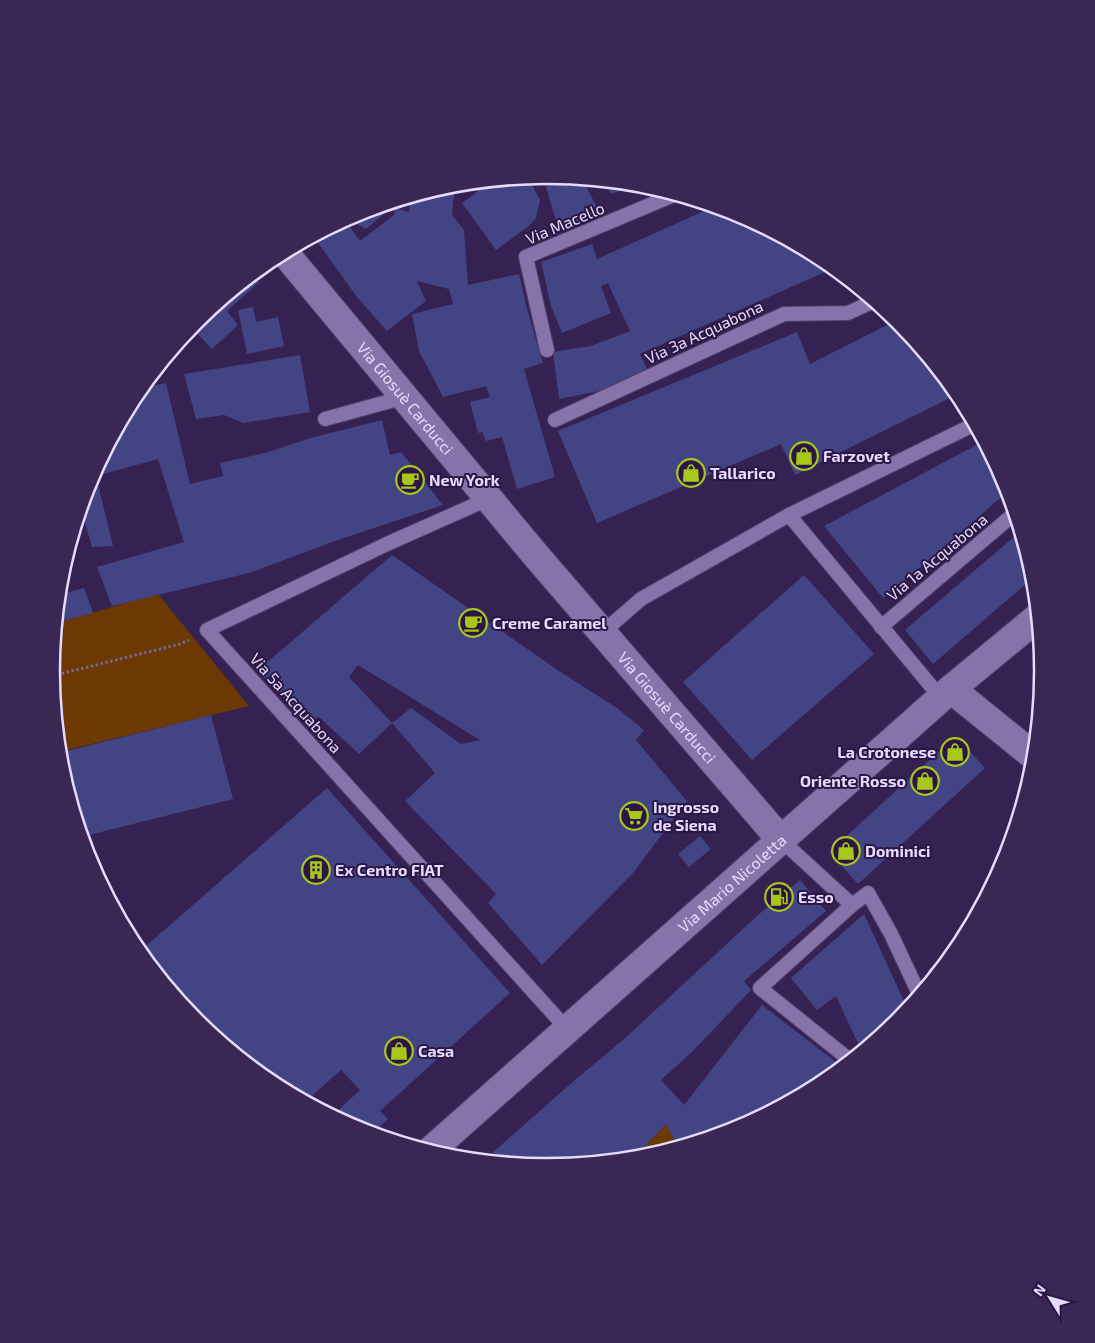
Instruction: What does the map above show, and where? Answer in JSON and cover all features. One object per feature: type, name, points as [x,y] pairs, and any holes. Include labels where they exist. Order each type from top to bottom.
[{"type":"street","name":"Via Giosuè Carducci","points":[[289,258],[488,498],[780,840]]},
{"type":"street","name":"Via Mario Nicoletta","points":[[436,1146],[946,694],[1032,622]]},
{"type":"street","points":[[946,694],[1028,752]]},
{"type":"lane","name":"Via Macello","points":[[547,350],[526,258],[665,199]]},
{"type":"lane","name":"Via 3a Acquabona","points":[[555,420],[784,314],[848,313],[868,304]]},
{"type":"lane","points":[[325,419],[405,396]]},
{"type":"lane","points":[[603,632],[641,599],[788,515],[969,427]]},
{"type":"lane","points":[[207,630],[488,498]]},
{"type":"lane","points":[[788,515],[881,627],[946,694]]},
{"type":"lane","name":"Via 1a Acquabona","points":[[881,627],[1010,517]]},
{"type":"lane","name":"Via 5a Acquabona","points":[[207,630],[568,1029]]},
{"type":"lane","points":[[780,840],[852,905]]},
{"type":"lane","points":[[846,1057],[760,988],[868,892],[891,934],[917,989]]},
{"type":"path","points":[[60,674],[180,644],[207,630]]},
{"type":"shaded area","points":[[158,594],[249,706],[66,750],[61,703],[60,672],[63,621]]},
{"type":"shaded area","points":[[666,1124],[675,1142],[641,1150]]},
{"type":"building","points":[[545,184],[585,186],[601,215],[559,230]]},
{"type":"building","points":[[532,185],[540,200],[536,218],[529,226],[496,250],[462,203],[478,191],[477,189]]},
{"type":"building","points":[[609,188],[622,190],[611,194]]},
{"type":"building","points":[[454,193],[452,215],[464,230],[468,285],[519,274],[543,363],[524,369],[555,477],[517,489],[502,437],[486,441],[482,432],[478,433],[470,402],[490,397],[486,386],[443,397],[419,351],[412,314],[453,304],[449,289],[417,281],[426,301],[387,331],[357,297],[318,243],[349,226],[360,241],[394,215],[395,209],[409,212],[410,204]]},
{"type":"building","points":[[705,210],[763,234],[791,249],[826,272],[640,354],[647,369],[599,391],[559,399],[553,352],[591,346],[630,331],[608,283],[601,286],[611,313],[562,333],[551,306],[541,262],[592,244],[597,259]]},
{"type":"building","points":[[387,211],[366,229],[355,223]]},
{"type":"building","points":[[257,280],[259,282],[227,311],[238,325],[212,349],[197,333],[226,305]]},
{"type":"building","points":[[253,307],[256,322],[278,317],[284,346],[247,354],[238,310]]},
{"type":"building","points":[[889,324],[914,350],[951,398],[795,475],[781,444],[597,523],[558,431],[797,332],[810,364]]},
{"type":"building","points":[[300,355],[310,412],[243,423],[224,415],[196,419],[184,374]]},
{"type":"building","points":[[166,383],[190,484],[223,476],[220,463],[265,453],[314,437],[382,420],[390,455],[401,452],[443,505],[338,540],[249,573],[112,606],[97,567],[184,542],[158,459],[102,474],[125,428],[153,386]]},
{"type":"building","points":[[979,444],[1002,496],[883,598],[824,526]]},
{"type":"building","points":[[98,483],[113,546],[92,547],[84,521]]},
{"type":"building","points":[[1015,536],[1027,583],[933,664],[905,630]]},
{"type":"building","points":[[392,555],[559,671],[617,708],[644,730],[636,740],[687,801],[633,873],[542,965],[488,903],[496,894],[405,801],[435,773],[392,723],[359,754],[318,716],[311,725],[257,671]],"holes":[[[358,665],[480,740],[461,744],[411,708],[392,723],[349,677]]]},
{"type":"building","points":[[804,575],[874,654],[752,760],[683,682]]},
{"type":"building","points":[[84,588],[93,613],[63,621],[66,593]]},
{"type":"building","points":[[211,715],[233,799],[89,835],[77,798],[67,751]]},
{"type":"building","points":[[956,736],[985,768],[858,884],[829,852]]},
{"type":"building","name":"Ex Centro FIAT","points":[[327,788],[510,993],[380,1111],[388,1119],[378,1128],[337,1111],[360,1090],[341,1070],[310,1097],[277,1077],[226,1038],[203,1016],[181,993],[145,947]]},
{"type":"building","points":[[700,836],[711,849],[689,867],[678,854]]},
{"type":"building","points":[[800,880],[826,911],[744,981],[751,990],[693,1051],[661,1080],[684,1105],[762,1005],[836,1062],[834,1066],[791,1094],[763,1109],[734,1122],[675,1142],[666,1124],[641,1150],[579,1158],[548,1159],[489,1155],[624,1039],[758,915]]},
{"type":"building","points":[[864,914],[905,1003],[859,1046],[836,996],[817,1010],[791,978]]},
{"type":"building","points":[[940,959],[930,973],[928,970]]},
{"type":"place","name":"Farzovet","points":[[804,456]]},
{"type":"place","name":"Tallarico","points":[[691,473]]},
{"type":"place","name":"New York","points":[[410,480]]},
{"type":"place","name":"Creme Caramel","points":[[473,623]]},
{"type":"place","name":"La Crotonese","points":[[955,752]]},
{"type":"place","name":"Oriente Rosso","points":[[925,781]]},
{"type":"place","name":"Ingrosso de Siena","points":[[634,816]]},
{"type":"place","name":"Dominici","points":[[846,851]]},
{"type":"place","name":"Ex Centro FIAT","points":[[316,870]]},
{"type":"place","name":"Esso","points":[[779,897]]},
{"type":"place","name":"Casa","points":[[399,1051]]}]
